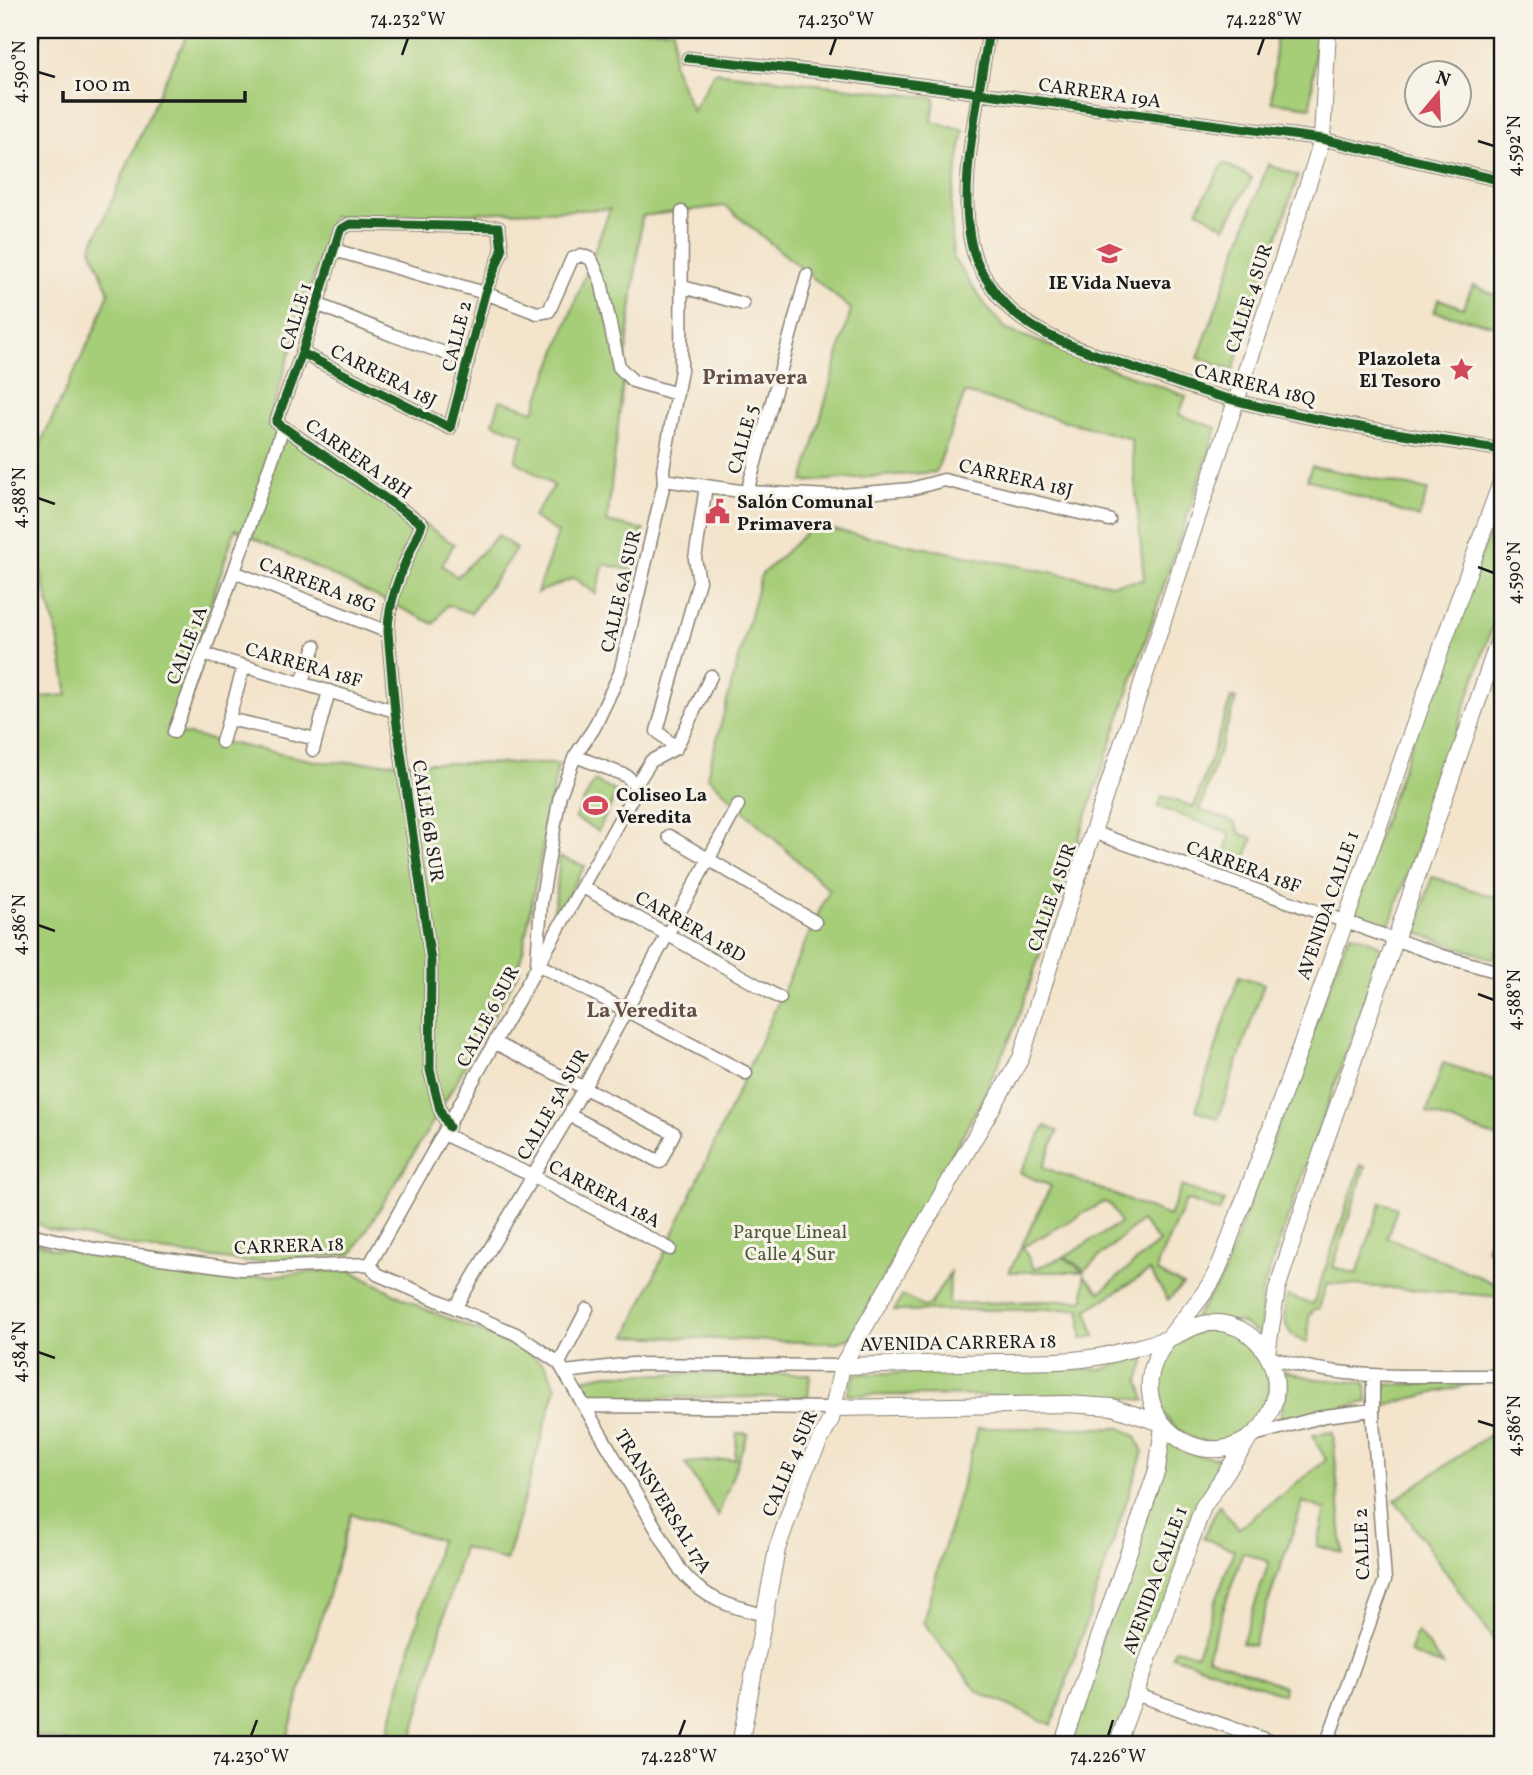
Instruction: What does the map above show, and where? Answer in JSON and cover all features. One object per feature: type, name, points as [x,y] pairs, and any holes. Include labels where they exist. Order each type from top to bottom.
[{"type":"main road","name":"CALLE 4 SUR","points":[[740,1745],[786,1518],[835,1408],[842,1366],[1021,1058],[1065,916],[1095,833],[1322,139],[1328,30]]},
{"type":"main road","name":"AVENIDA CALLE 1","points":[[1172,1337],[1215,1276],[1294,1068],[1343,922],[1503,477]]},
{"type":"main road","points":[[1172,1337],[1161,1349],[1150,1376],[1152,1405],[1162,1424],[1178,1439],[1205,1448],[1233,1446],[1252,1436],[1273,1407],[1276,1390],[1268,1355],[1277,1289],[1393,939],[1503,628]]},
{"type":"main road","name":"AVENIDA CARRERA 18","points":[[842,1366],[1083,1360],[1172,1337],[1193,1326],[1227,1324],[1250,1335],[1268,1355]]},
{"type":"main road","points":[[835,1408],[1067,1404],[1112,1407],[1162,1424]]},
{"type":"main road","name":"AVENIDA CALLE 1","points":[[1062,1745],[1157,1470],[1162,1424]]},
{"type":"main road","name":"AVENIDA CALLE 1","points":[[1117,1745],[1203,1507],[1252,1436]]},
{"type":"street","points":[[30,43],[34,30]]},
{"type":"street","name":"CARRERA 18Q","points":[[989,30],[967,190],[969,231],[976,260],[989,285],[1012,311],[1043,333],[1104,357],[1236,400],[1296,414],[1503,450]]},
{"type":"street","name":"CARRERA 19A","points":[[688,58],[981,93],[1322,139],[1503,181]]},
{"type":"street","name":"CALLE 6A SUR","points":[[537,964],[541,903],[560,795],[575,756],[594,728],[620,673],[664,480],[683,332],[682,212]]},
{"type":"street","name":"CALLE 1","points":[[234,572],[340,230],[350,224]]},
{"type":"street","name":"CALLE 2","points":[[350,224],[499,227],[502,251],[485,293],[450,428]]},
{"type":"street","points":[[334,250],[485,293],[537,313],[549,311],[572,259],[581,255],[591,260],[601,281],[619,367],[633,381],[677,394]]},
{"type":"street","name":"CALLE 5","points":[[747,492],[807,275]]},
{"type":"street","points":[[683,287],[743,304]]},
{"type":"street","points":[[317,304],[392,335],[468,361]]},
{"type":"street","name":"CARRERA 18J","points":[[302,353],[450,428]]},
{"type":"street","name":"CARRERA 18H","points":[[279,424],[422,524]]},
{"type":"street","name":"CARRERA 18J","points":[[664,480],[747,492],[830,496],[911,489],[944,480],[1109,520]]},
{"type":"street","points":[[706,486],[695,559],[699,581],[657,731],[676,748],[711,676]]},
{"type":"street","name":"CALLE 6B SUR","points":[[422,524],[396,589],[387,632],[395,711],[431,961],[430,1070],[447,1131]]},
{"type":"street","name":"CARRERA 18G","points":[[234,572],[387,632]]},
{"type":"street","name":"CALLE 1A","points":[[174,732],[234,572]]},
{"type":"street","points":[[302,682],[315,646]]},
{"type":"street","name":"CARRERA 18F","points":[[203,654],[395,711]]},
{"type":"street","points":[[222,742],[244,666]]},
{"type":"street","points":[[229,719],[315,745],[330,691]]},
{"type":"street","name":"CALLE 6 SUR","points":[[370,1264],[447,1131],[537,964],[583,887],[634,794],[635,786],[651,761],[676,748]]},
{"type":"street","points":[[575,756],[627,776],[635,786]]},
{"type":"street","name":"CALLE 5A SUR","points":[[455,1308],[569,1115],[738,805]]},
{"type":"street","name":"CARRERA 18F","points":[[1095,833],[1393,939],[1473,965],[1502,969]]},
{"type":"street","points":[[669,836],[815,922]]},
{"type":"street","name":"CARRERA 18D","points":[[583,887],[780,998]]},
{"type":"street","points":[[537,964],[747,1073]]},
{"type":"street","points":[[495,1043],[674,1133],[660,1162],[569,1115]]},
{"type":"street","name":"CARRERA 18A","points":[[447,1131],[670,1249]]},
{"type":"street","name":"CARRERA 18","points":[[30,1234],[94,1249],[241,1269],[370,1264],[377,1274],[516,1334],[562,1368],[584,1406]]},
{"type":"street","points":[[562,1368],[587,1309]]},
{"type":"street","name":"AVENIDA CARRERA 18","points":[[1268,1355],[1318,1371],[1373,1375],[1499,1376]]},
{"type":"street","name":"AVENIDA CARRERA 18","points":[[562,1368],[632,1364],[766,1363],[842,1366]]},
{"type":"street","name":"CALLE 2","points":[[1326,1745],[1385,1580],[1372,1410],[1373,1375]]},
{"type":"street","points":[[584,1406],[835,1408]]},
{"type":"street","name":"TRANSVERSAL 17A","points":[[584,1406],[681,1571],[693,1586],[727,1606],[765,1615]]},
{"type":"street","points":[[1252,1436],[1325,1416],[1372,1410]]},
{"type":"street","points":[[1135,1694],[1281,1745]]},
{"type":"green space","name":"Parque Lineal Calle 4 Sur","points":[[190,30],[674,30],[673,64],[692,111],[715,72],[935,98],[932,122],[964,130],[951,204],[953,258],[987,307],[1007,330],[1186,396],[1179,415],[1217,428],[1016,1025],[980,1103],[851,1338],[834,1343],[627,1336],[829,890],[707,776],[761,575],[813,526],[1112,584],[1144,580],[1131,439],[965,393],[936,472],[803,482],[851,309],[725,206],[642,216],[607,522],[644,530],[634,571],[604,564],[596,594],[574,578],[537,593],[558,533],[533,517],[554,486],[515,460],[524,435],[493,423],[500,400],[534,411],[610,209],[332,217],[268,424],[454,544],[442,565],[457,577],[498,535],[516,549],[471,613],[447,605],[434,624],[235,529],[169,731],[320,762],[558,764],[519,971],[440,1110],[352,1254],[246,1262],[153,1250],[47,1229],[30,1219],[30,698],[68,695],[58,638],[38,563],[30,562],[30,465],[96,327],[109,292],[91,248],[161,88]]},
{"type":"green space","points":[[1276,30],[1316,30],[1311,107],[1272,102]]},
{"type":"green space","points":[[1224,163],[1252,178],[1225,227],[1197,210]]},
{"type":"green space","points":[[1268,164],[1298,176],[1233,370],[1198,358]]},
{"type":"green space","points":[[1473,285],[1503,299],[1503,310],[1497,326],[1434,312],[1439,299],[1463,308]]},
{"type":"green space","points":[[1312,466],[1428,490],[1419,518],[1307,479]]},
{"type":"green space","points":[[1503,500],[1503,596],[1391,921],[1384,926],[1358,916],[1353,907],[1459,610]]},
{"type":"green space","points":[[1231,698],[1236,699],[1200,810],[1234,822],[1241,834],[1253,838],[1240,872],[1222,865],[1230,833],[1158,807],[1162,796],[1194,807]]},
{"type":"green space","name":"Coliseo La Veredita","points":[[594,781],[617,792],[598,831],[575,818]]},
{"type":"green space","points":[[560,857],[585,866],[553,920]]},
{"type":"green space","points":[[1432,877],[1500,899],[1503,891],[1503,939],[1493,959],[1415,932]]},
{"type":"green space","points":[[1352,934],[1378,944],[1382,951],[1262,1291],[1261,1335],[1242,1323],[1194,1319],[1222,1278],[1346,940]]},
{"type":"green space","points":[[1239,976],[1264,984],[1218,1119],[1196,1110]]},
{"type":"green space","points":[[1443,1063],[1503,1083],[1503,1125],[1499,1138],[1427,1113]]},
{"type":"green space","points":[[1045,1126],[1058,1131],[1043,1167],[1169,1216],[1182,1186],[1224,1201],[1219,1212],[1186,1200],[1158,1263],[1157,1272],[1183,1285],[1168,1300],[1150,1271],[1087,1310],[1095,1336],[1081,1339],[1081,1309],[894,1311],[903,1295],[924,1307],[930,1305],[950,1272],[949,1304],[1084,1300],[1084,1275],[1100,1292],[1159,1242],[1141,1221],[1084,1270],[1065,1256],[1120,1223],[1111,1205],[1104,1202],[1023,1247],[1034,1269],[1064,1257],[1083,1272],[1009,1272],[1051,1186],[1020,1173]]},
{"type":"green space","points":[[1361,1165],[1365,1167],[1333,1267],[1357,1274],[1381,1202],[1397,1208],[1387,1237],[1503,1287],[1503,1297],[1327,1283],[1319,1309],[1314,1309],[1309,1317],[1308,1343],[1294,1336],[1286,1326],[1284,1312],[1287,1296],[1313,1304]]},
{"type":"green space","points":[[1503,1208],[1503,1256],[1486,1249]]},
{"type":"green space","points":[[30,1240],[54,1249],[134,1259],[243,1278],[348,1269],[418,1306],[526,1350],[547,1367],[556,1387],[506,1561],[463,1547],[410,1745],[384,1745],[440,1540],[351,1514],[285,1745],[84,1745],[30,1734]]},
{"type":"green space","points":[[1213,1330],[1234,1334],[1253,1346],[1265,1365],[1269,1386],[1265,1407],[1253,1426],[1234,1438],[1213,1442],[1192,1438],[1173,1426],[1161,1407],[1157,1386],[1161,1365],[1173,1346],[1192,1334]]},
{"type":"green space","points":[[1147,1352],[1139,1381],[1145,1400],[1104,1396],[847,1395],[855,1374],[1105,1369]]},
{"type":"green space","points":[[1284,1371],[1316,1379],[1366,1383],[1367,1402],[1279,1422],[1287,1387]]},
{"type":"green space","points":[[608,1374],[810,1374],[808,1397],[593,1398],[583,1379]]},
{"type":"green space","points":[[1479,1382],[1381,1406],[1380,1385]]},
{"type":"green space","points":[[978,1428],[1121,1428],[1136,1437],[1143,1452],[1052,1725],[978,1692],[923,1622]]},
{"type":"green space","points":[[1333,1432],[1343,1553],[1317,1546],[1326,1510],[1303,1502],[1253,1646],[1242,1643],[1269,1562],[1243,1552],[1207,1657],[1284,1686],[1283,1694],[1172,1656],[1175,1649],[1197,1654],[1234,1550],[1203,1538],[1219,1505],[1238,1529],[1326,1460],[1312,1435]]},
{"type":"green space","points":[[737,1433],[748,1433],[718,1516],[685,1463],[735,1459]]},
{"type":"green space","points":[[1489,1435],[1503,1454],[1503,1653],[1395,1500]]},
{"type":"green space","points":[[1165,1438],[1195,1454],[1229,1457],[1112,1745],[1069,1745]]},
{"type":"green space","points":[[1417,1631],[1443,1666],[1409,1653]]},
{"type":"cycle path","points":[[989,30],[970,146],[967,207],[976,260],[992,288],[1013,312],[1039,330],[1070,345],[1222,397],[1327,421],[1503,450]]},
{"type":"cycle path","points":[[688,58],[839,74],[1322,139],[1503,181]]},
{"type":"cycle path","points":[[302,353],[450,428],[485,293],[502,251],[499,227],[350,224],[340,230],[302,353],[276,422],[422,524],[395,590],[388,632],[395,711],[431,961],[430,1070],[440,1110],[449,1127]]},
{"type":"place","name":"IE Vida Nueva","points":[[1110,254]]},
{"type":"place","name":"Plazoleta El Tesoro","points":[[1461,369]]},
{"type":"place","name":"Salón Comunal Primavera","points":[[717,512]]},
{"type":"place","name":"Coliseo La Veredita","points":[[596,805]]},
{"type":"district","name":"Primavera","points":[[755,377]]},
{"type":"district","name":"La Veredita","points":[[642,1010]]}]
